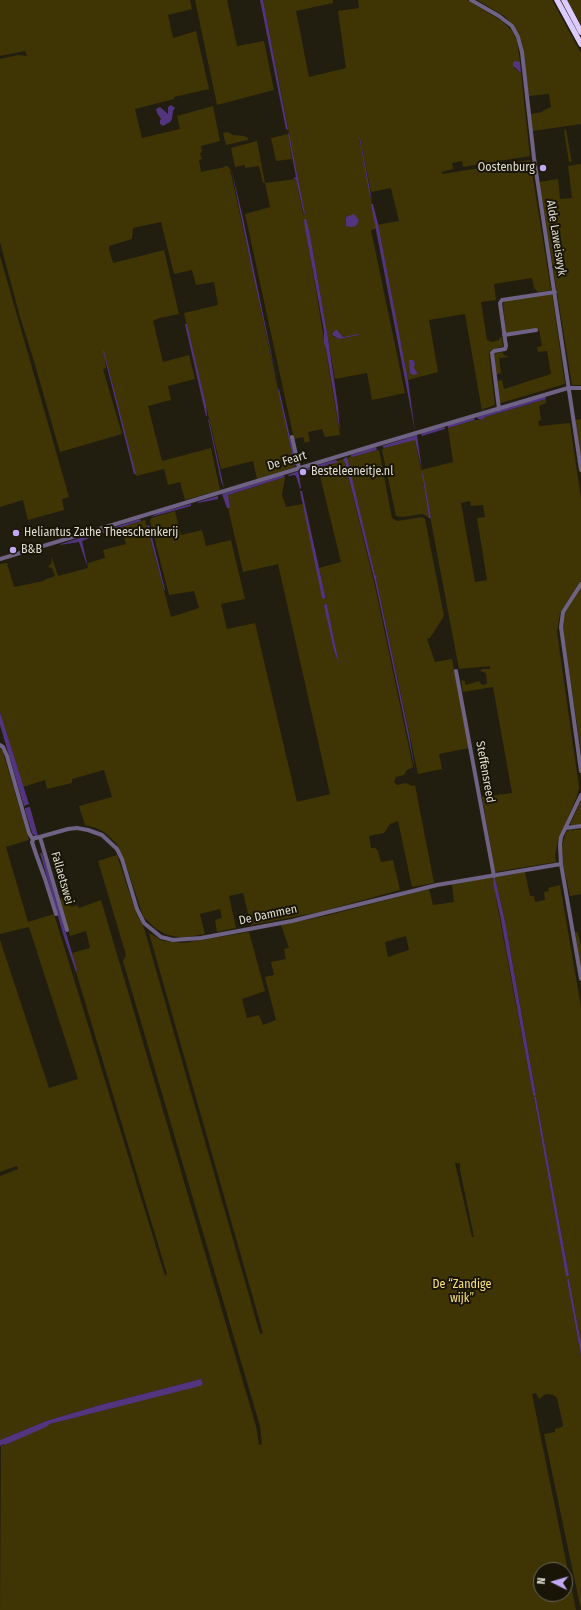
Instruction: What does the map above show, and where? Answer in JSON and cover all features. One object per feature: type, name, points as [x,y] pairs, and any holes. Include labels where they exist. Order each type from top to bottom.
[{"type":"highway","points":[[557,0],[581,44]]},
{"type":"highway","points":[[564,0],[581,32]]},
{"type":"street","name":"Alde Laweiswyk","points":[[471,0],[499,16],[512,26],[518,37],[522,52],[534,158],[581,470]]},
{"type":"street","points":[[499,409],[492,353],[505,349],[506,346],[500,303],[502,300],[555,292]]},
{"type":"street","points":[[504,335],[536,330]]},
{"type":"street","name":"De Feart","points":[[0,559],[568,388],[581,388]]},
{"type":"street","points":[[292,437],[299,468]]},
{"type":"street","points":[[581,584],[563,612],[561,627],[581,771]]},
{"type":"street","name":"Steffensreed","points":[[456,671],[494,876]]},
{"type":"street","name":"Fallaetswei","points":[[0,745],[3,747],[7,756],[29,832],[34,838],[32,842],[39,866],[45,879],[56,914]]},
{"type":"street","points":[[581,795],[560,845],[561,864],[581,979]]},
{"type":"street","points":[[566,828],[581,826]]},
{"type":"street","name":"De Dammen","points":[[40,837],[77,828],[94,831],[107,839],[117,849],[122,859],[137,909],[144,923],[161,937],[177,940],[201,938],[292,920],[437,884],[561,864]]},
{"type":"street","points":[[34,838],[40,837]]},
{"type":"street","name":"Fallaetswei","points":[[40,837],[67,930]]},
{"type":"green space","points":[[0,0],[190,0],[192,9],[168,15],[173,38],[196,31],[209,89],[174,97],[174,99],[135,109],[142,138],[180,129],[177,116],[213,106],[220,141],[201,146],[202,152],[200,153],[202,159],[199,160],[201,172],[225,167],[226,165],[230,169],[295,467],[257,479],[253,461],[221,469],[184,313],[218,305],[214,282],[196,285],[192,270],[174,274],[161,222],[133,228],[132,239],[109,246],[109,249],[113,263],[164,250],[179,314],[159,318],[153,321],[163,362],[189,355],[195,379],[168,386],[171,400],[148,406],[162,461],[211,448],[220,490],[185,500],[180,482],[168,485],[164,469],[136,476],[104,351],[106,368],[103,369],[122,434],[60,452],[20,317],[0,242],[0,59],[18,55],[27,56],[25,51],[0,56]]},
{"type":"green space","points":[[195,0],[227,0],[237,46],[264,41],[274,90],[217,105]]},
{"type":"green space","points":[[263,0],[333,0],[333,3],[296,11],[309,77],[346,68],[338,11],[359,8],[358,0],[467,0],[502,21],[512,31],[517,41],[520,62],[515,62],[514,68],[521,73],[530,156],[463,167],[462,161],[452,163],[453,169],[442,172],[442,174],[530,160],[551,290],[538,292],[534,288],[532,278],[494,284],[496,300],[481,302],[487,340],[492,342],[499,340],[502,337],[503,346],[491,350],[489,354],[495,405],[483,409],[482,411],[465,314],[429,320],[438,372],[408,380],[378,228],[371,230],[405,393],[372,400],[367,373],[335,379],[310,235],[304,219],[340,435],[325,437],[322,429],[308,432],[310,441],[305,443],[303,437],[294,439],[245,214],[270,207],[265,183],[296,179],[303,214],[305,215]],"holes":[[[359,138],[371,192],[391,188],[399,221],[376,225]],[[334,331],[338,331],[343,337],[359,335],[339,339],[332,336]]]},
{"type":"green space","points":[[477,0],[552,0],[581,53],[581,124],[533,131],[531,114],[542,112],[551,107],[549,94],[529,96],[522,43],[519,35],[506,17]]},
{"type":"green space","points":[[567,0],[581,0],[581,25],[570,5]]},
{"type":"green space","points":[[565,129],[572,161],[570,162],[564,131]]},
{"type":"green space","points":[[228,132],[233,135],[244,136],[248,138],[248,140],[226,145],[223,133]]},
{"type":"green space","points":[[288,134],[292,159],[276,161],[271,138]]},
{"type":"green space","points":[[257,141],[265,183],[263,183],[259,166],[245,168],[245,165],[235,167],[231,148]]},
{"type":"green space","points":[[581,164],[581,385],[572,385],[539,182],[558,179],[560,199],[572,198],[568,166]]},
{"type":"green space","points":[[0,256],[69,497],[62,499],[64,510],[28,520],[23,500],[0,507]]},
{"type":"green space","points":[[552,294],[565,384],[501,403],[497,381],[502,380],[504,389],[551,374],[547,351],[538,352],[537,347],[542,346],[539,330],[506,334],[503,303],[505,301]]},
{"type":"green space","points":[[502,352],[504,355],[509,357],[499,358],[501,373],[496,375],[494,354]]},
{"type":"green space","points":[[546,399],[546,403],[539,406],[541,420],[538,421],[539,426],[570,423],[581,499],[581,580],[560,613],[557,632],[579,787],[577,796],[558,841],[555,855],[556,862],[495,872],[482,797],[512,793],[493,687],[463,692],[461,680],[465,681],[466,685],[479,681],[482,685],[487,684],[486,673],[480,671],[482,669],[490,669],[490,666],[459,669],[422,474],[429,518],[423,514],[402,517],[396,516],[382,450],[384,448],[413,439],[415,440],[421,470],[453,462],[448,428],[475,420],[482,420],[485,417]],"holes":[[[470,501],[471,506],[483,505],[485,517],[477,518],[487,580],[475,582],[461,503]]]},
{"type":"green space","points":[[581,419],[581,464],[575,420]]},
{"type":"green space","points":[[379,450],[392,518],[397,521],[422,517],[425,519],[444,616],[430,638],[427,639],[435,662],[452,659],[469,748],[439,754],[442,769],[418,774],[376,578],[377,576],[375,575],[347,460],[351,456]]},
{"type":"green space","points":[[343,459],[345,463],[375,586],[413,767],[407,770],[404,775],[396,777],[394,782],[397,785],[406,783],[412,786],[415,785],[434,883],[412,887],[398,821],[390,824],[384,833],[369,836],[371,848],[375,848],[378,851],[381,862],[393,860],[400,890],[320,912],[251,925],[243,893],[229,896],[236,928],[217,932],[215,920],[222,918],[220,909],[200,914],[205,934],[182,938],[168,935],[156,929],[143,916],[123,856],[116,843],[104,832],[85,825],[79,806],[112,797],[104,770],[72,779],[72,783],[47,789],[45,780],[23,787],[0,712],[0,564],[7,563],[14,587],[44,581],[55,576],[52,568],[48,567],[52,562],[51,558],[58,576],[88,568],[88,563],[105,558],[103,550],[126,544],[121,527],[145,520],[171,617],[199,608],[194,591],[169,595],[150,521],[151,518],[175,511],[181,535],[202,530],[206,546],[231,540],[245,599],[221,604],[227,629],[255,623],[297,802],[330,794],[278,564],[243,572],[228,508],[230,508],[228,495],[285,477],[282,495],[286,507],[303,504],[323,599],[325,595],[319,568],[341,562],[318,468]],"holes":[[[326,603],[338,662],[334,651],[324,605]]]},
{"type":"green space","points":[[581,587],[581,751],[563,631],[563,619],[565,610]]},
{"type":"green space","name":"De “Zandige wijk”","points":[[0,748],[3,752],[29,840],[6,847],[28,922],[54,914],[165,1276],[167,1274],[76,972],[72,953],[90,948],[86,931],[70,936],[58,900],[65,897],[67,903],[69,903],[71,907],[77,905],[79,908],[101,900],[256,1426],[259,1445],[262,1444],[260,1426],[123,961],[126,955],[98,861],[117,855],[136,913],[144,928],[260,1334],[263,1333],[149,933],[163,941],[183,943],[249,932],[265,991],[242,999],[247,1018],[259,1015],[263,1025],[276,1020],[265,977],[274,975],[271,962],[286,959],[284,949],[289,948],[281,925],[325,916],[429,889],[433,905],[454,902],[452,884],[525,872],[530,896],[534,896],[535,902],[545,900],[544,892],[549,891],[548,888],[560,885],[581,1007],[581,1343],[569,1279],[567,1280],[581,1356],[581,1610],[573,1572],[573,1562],[571,1562],[544,1434],[555,1432],[555,1429],[562,1427],[563,1425],[557,1398],[553,1395],[546,1394],[539,1399],[536,1393],[532,1394],[566,1562],[533,1562],[533,1602],[573,1602],[573,1595],[576,1610],[0,1610],[1,1444],[5,1445],[50,1424],[203,1384],[201,1379],[100,1405],[46,1421],[0,1440],[0,1176],[18,1169],[17,1166],[0,1172],[0,940],[49,1088],[78,1079],[29,927],[0,934]],"holes":[[[495,878],[505,921],[536,1094],[533,1095],[496,898]],[[406,936],[409,950],[388,957],[385,942]],[[536,1097],[569,1275],[566,1275],[534,1098]],[[455,1163],[460,1163],[460,1170],[474,1237],[472,1237]]]},
{"type":"green space","points":[[581,801],[581,825],[571,825],[570,824]]},
{"type":"green space","points":[[581,829],[581,894],[570,896],[563,864],[562,847],[566,832]]},
{"type":"green space","points":[[575,932],[578,933],[581,947],[581,969]]},
{"type":"shaded area","points":[[260,0],[263,0],[288,130],[286,129]]},
{"type":"shaded area","points":[[515,61],[520,62],[521,73],[513,66]]},
{"type":"shaded area","points":[[171,105],[175,108],[172,119],[163,126],[160,124],[161,119],[156,109],[160,107],[168,114],[168,107]]},
{"type":"shaded area","points":[[289,133],[304,215],[296,179],[293,179],[296,177]]},
{"type":"shaded area","points":[[359,137],[360,138],[372,201],[369,192]]},
{"type":"shaded area","points":[[231,168],[243,218],[278,386],[252,270]]},
{"type":"shaded area","points":[[371,204],[373,204],[378,224],[408,380],[415,431]]},
{"type":"shaded area","points":[[354,214],[359,220],[356,226],[346,226],[346,217]]},
{"type":"shaded area","points":[[305,219],[310,235],[328,338],[340,432],[324,343],[324,331],[305,228]]},
{"type":"shaded area","points":[[185,324],[187,324],[206,405],[207,416],[206,416]]},
{"type":"shaded area","points":[[337,330],[343,337],[359,335],[339,339],[332,335],[334,331]]},
{"type":"shaded area","points":[[104,351],[136,474],[134,474]]},
{"type":"shaded area","points":[[409,360],[413,360],[415,363],[414,368],[418,374],[413,375],[410,373]]},
{"type":"shaded area","points":[[279,389],[296,463],[295,467],[278,390]]},
{"type":"shaded area","points":[[545,396],[546,399],[485,417],[482,420],[478,419],[477,417]]},
{"type":"shaded area","points":[[474,418],[475,420],[448,428],[448,425]]},
{"type":"shaded area","points":[[208,419],[209,420],[224,488],[221,481]]},
{"type":"shaded area","points":[[444,427],[445,429],[422,436],[421,433]]},
{"type":"shaded area","points":[[417,435],[422,470],[415,440],[384,448],[382,446]]},
{"type":"shaded area","points":[[376,447],[377,450],[351,456],[351,455]]},
{"type":"shaded area","points":[[347,457],[375,575],[377,576],[376,578],[409,734],[415,770],[376,586],[343,459]]},
{"type":"shaded area","points":[[336,460],[338,462],[306,471],[306,468]]},
{"type":"shaded area","points":[[301,470],[302,472],[299,475],[300,489],[296,476],[288,475]]},
{"type":"shaded area","points":[[422,473],[423,474],[431,518],[429,518]]},
{"type":"shaded area","points":[[283,475],[285,477],[228,495],[230,508],[227,508],[222,494]]},
{"type":"shaded area","points":[[300,491],[302,491],[325,599],[322,598]]},
{"type":"shaded area","points":[[217,496],[218,499],[198,503],[198,502]]},
{"type":"shaded area","points":[[191,504],[191,506],[151,517],[158,513]]},
{"type":"shaded area","points":[[140,519],[141,521],[112,530],[112,528]]},
{"type":"shaded area","points":[[149,525],[165,590],[147,526]]},
{"type":"shaded area","points":[[108,529],[108,531],[82,541],[88,568],[79,542],[60,545],[61,544]]},
{"type":"shaded area","points":[[326,603],[339,664],[334,651],[324,606]]},
{"type":"shaded area","points":[[0,712],[29,804],[24,806],[0,725]]},
{"type":"shaded area","points":[[30,807],[38,836],[35,836],[32,833],[25,810],[25,808]]},
{"type":"shaded area","points":[[40,853],[42,853],[48,871],[77,970],[76,972],[63,934]]},
{"type":"shaded area","points":[[495,878],[505,921],[535,1096],[533,1095],[494,887],[493,879]]},
{"type":"shaded area","points":[[534,1097],[536,1097],[568,1276],[566,1276]]},
{"type":"shaded area","points":[[568,1279],[581,1343],[581,1356],[567,1280]]},
{"type":"shaded area","points":[[201,1379],[203,1384],[200,1386],[50,1424],[0,1446],[0,1440],[46,1421],[100,1405]]},
{"type":"place","name":"Oostenburg","points":[[543,168]]},
{"type":"place","name":"Besteleeneitje.nl","points":[[303,472]]},
{"type":"place","name":"Heliantus Zathe Theeschenkerij","points":[[16,533]]},
{"type":"place","name":"B&B","points":[[13,550]]}]
